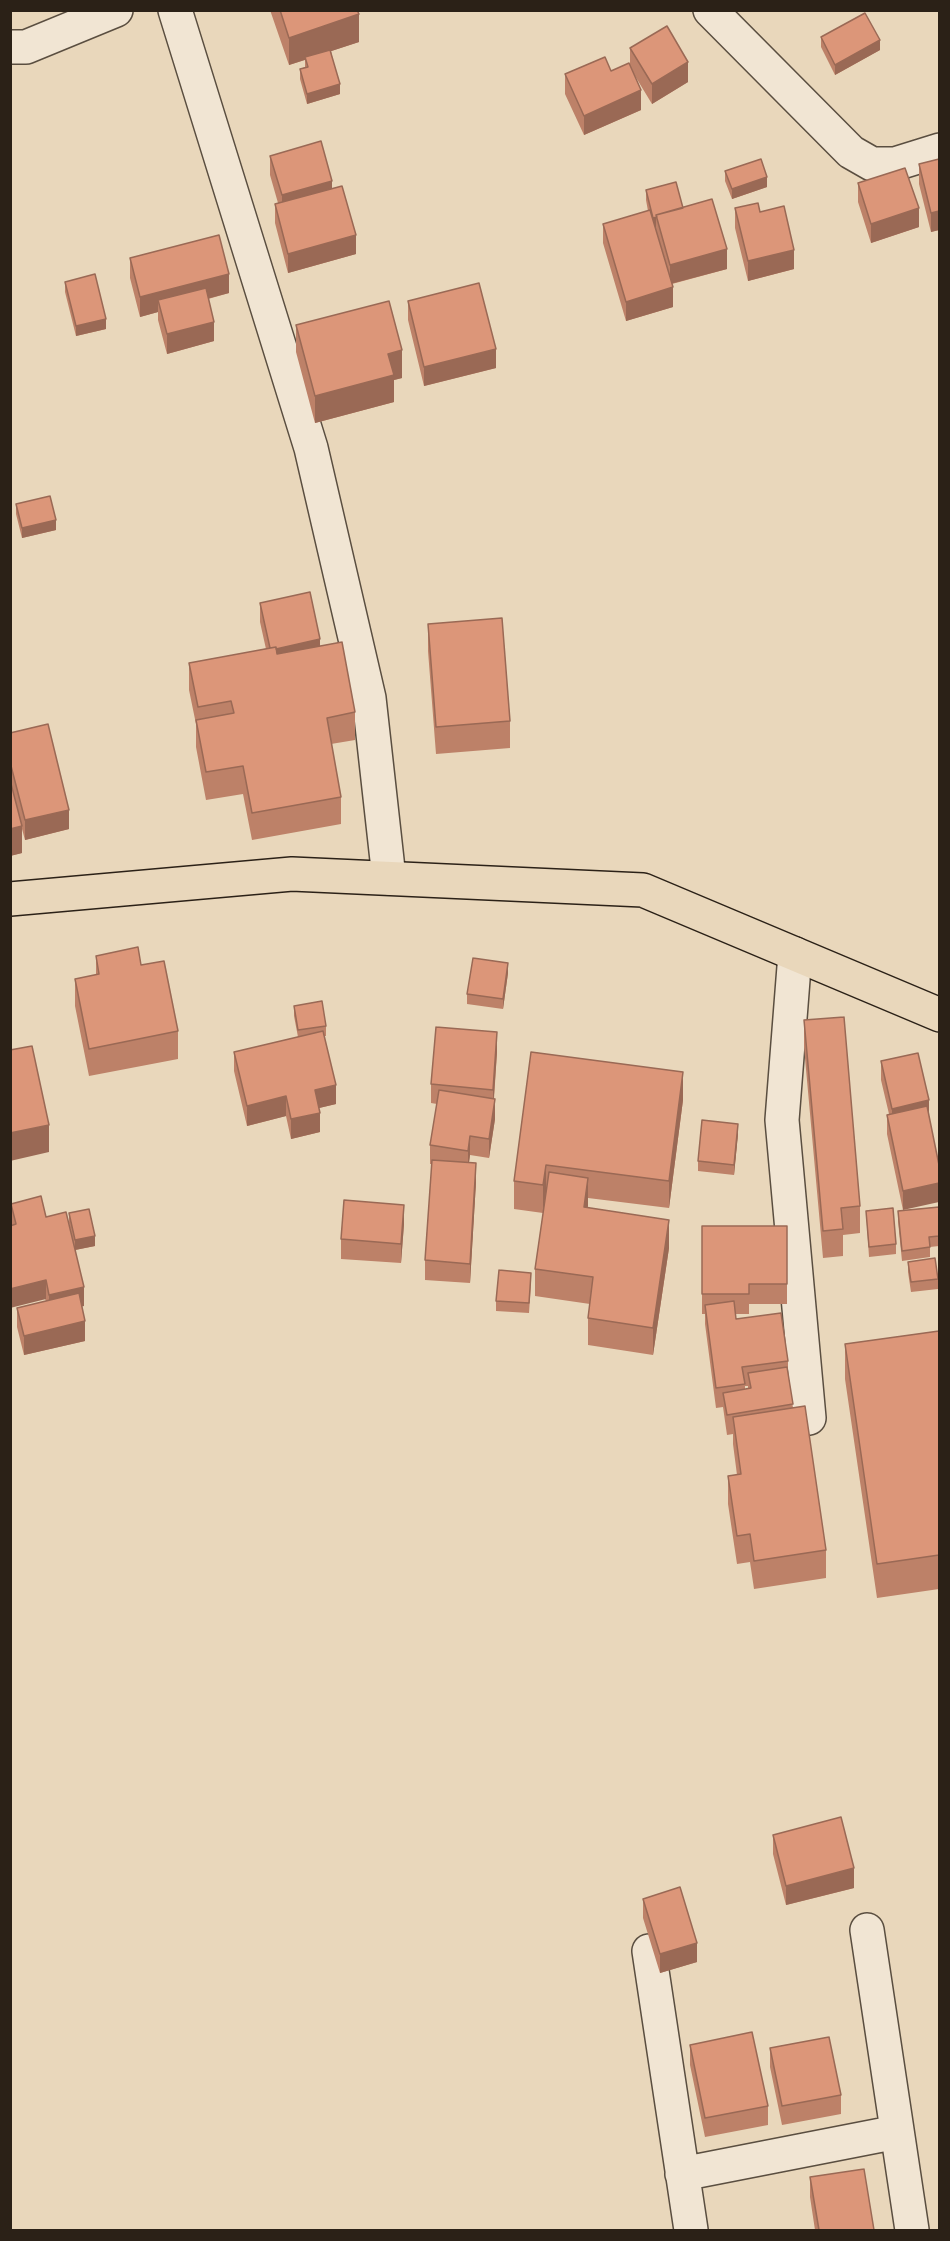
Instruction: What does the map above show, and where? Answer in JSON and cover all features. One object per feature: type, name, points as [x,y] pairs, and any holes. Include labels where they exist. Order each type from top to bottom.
[{"type":"main road","points":[[10,899],[292,874],[643,890],[939,1015]]},
{"type":"street","points":[[10,47],[26,47],[116,10]]},
{"type":"street","points":[[176,10],[311,448],[369,698],[388,878]]},
{"type":"street","points":[[710,10],[851,152],[872,165],[895,164],[939,150]]},
{"type":"street","points":[[795,954],[782,1120],[809,1418]]},
{"type":"street","points":[[867,1930],[912,2230]]},
{"type":"street","points":[[649,1951],[690,2230]]},
{"type":"street","points":[[682,2174],[897,2132]]},
{"type":"building","points":[[280,10],[357,10],[359,14],[289,38]]},
{"type":"building","points":[[865,13],[880,40],[835,65],[821,37]]},
{"type":"building","points":[[667,26],[688,62],[652,84],[630,48]]},
{"type":"building","points":[[330,50],[340,84],[307,94],[300,69],[308,67],[305,57]]},
{"type":"building","points":[[605,57],[611,71],[629,63],[641,90],[584,116],[565,74]]},
{"type":"building","points":[[321,141],[332,181],[282,195],[270,156]]},
{"type":"building","points":[[761,159],[767,177],[732,189],[725,171]]},
{"type":"building","points":[[939,159],[939,211],[931,213],[919,164]]},
{"type":"building","points":[[905,168],[919,208],[871,224],[858,183]]},
{"type":"building","points":[[676,182],[683,208],[656,215],[657,217],[653,218],[646,190]]},
{"type":"building","points":[[342,186],[356,235],[288,254],[275,204]]},
{"type":"building","points":[[712,199],[727,249],[670,265],[656,215]]},
{"type":"building","points":[[758,203],[760,212],[784,206],[794,250],[748,261],[735,208]]},
{"type":"building","points":[[650,210],[673,287],[626,302],[603,224]]},
{"type":"building","points":[[219,235],[229,274],[140,297],[130,258]]},
{"type":"building","points":[[95,274],[106,319],[76,326],[65,282]]},
{"type":"building","points":[[479,283],[496,349],[424,367],[408,301]]},
{"type":"building","points":[[206,288],[214,322],[167,334],[158,300]]},
{"type":"building","points":[[389,301],[402,350],[388,354],[394,375],[315,396],[296,325]]},
{"type":"building","points":[[50,496],[56,520],[22,528],[16,504]]},
{"type":"building","points":[[310,592],[320,639],[276,649],[276,647],[270,648],[260,603]]},
{"type":"building","points":[[502,618],[510,721],[436,727],[428,624]]},
{"type":"building","points":[[342,642],[355,712],[327,718],[341,797],[252,813],[243,766],[206,772],[196,720],[234,713],[231,701],[198,707],[189,663],[276,647],[277,654]]},
{"type":"building","points":[[48,724],[69,810],[25,820],[10,762],[10,733]]},
{"type":"building","points":[[10,780],[22,826],[10,829]]},
{"type":"building","points":[[138,947],[141,965],[164,961],[178,1031],[89,1049],[75,979],[99,974],[96,956]]},
{"type":"building","points":[[473,958],[508,963],[503,999],[467,994]]},
{"type":"building","points":[[322,1001],[326,1026],[298,1030],[294,1006]]},
{"type":"building","points":[[844,1017],[860,1206],[841,1208],[843,1229],[823,1231],[804,1020]]},
{"type":"building","points":[[436,1027],[497,1032],[493,1090],[431,1084]]},
{"type":"building","points":[[323,1031],[336,1085],[315,1090],[320,1113],[291,1119],[286,1096],[247,1106],[234,1052]]},
{"type":"building","points":[[32,1046],[49,1125],[10,1133],[10,1050]]},
{"type":"building","points":[[531,1052],[683,1072],[669,1181],[546,1165],[543,1185],[514,1181]]},
{"type":"building","points":[[918,1053],[929,1100],[892,1109],[881,1061]]},
{"type":"building","points":[[439,1090],[495,1099],[489,1139],[470,1136],[468,1151],[430,1145]]},
{"type":"building","points":[[927,1106],[939,1165],[939,1183],[903,1191],[887,1115]]},
{"type":"building","points":[[702,1120],[738,1124],[734,1165],[698,1161]]},
{"type":"building","points":[[432,1160],[476,1163],[470,1264],[425,1260]]},
{"type":"building","points":[[549,1172],[588,1178],[584,1207],[669,1220],[653,1328],[588,1318],[593,1277],[535,1269]]},
{"type":"building","points":[[41,1196],[46,1217],[66,1212],[84,1287],[49,1295],[46,1280],[10,1289],[10,1226],[16,1224],[11,1204]]},
{"type":"building","points":[[344,1200],[404,1205],[401,1244],[341,1239]]},
{"type":"building","points":[[939,1207],[939,1236],[929,1237],[930,1247],[902,1251],[898,1211]]},
{"type":"building","points":[[893,1208],[896,1244],[869,1247],[866,1211]]},
{"type":"building","points":[[89,1209],[95,1236],[75,1240],[69,1213]]},
{"type":"building","points":[[702,1226],[787,1226],[787,1284],[749,1284],[749,1294],[702,1294]]},
{"type":"building","points":[[935,1258],[938,1279],[911,1282],[908,1262]]},
{"type":"building","points":[[499,1270],[531,1273],[529,1303],[496,1301]]},
{"type":"building","points":[[79,1293],[85,1321],[24,1336],[17,1308]]},
{"type":"building","points":[[734,1301],[736,1319],[781,1313],[788,1361],[742,1367],[745,1384],[716,1388],[705,1305]]},
{"type":"building","points":[[939,1331],[939,1555],[877,1564],[845,1344]]},
{"type":"building","points":[[787,1367],[793,1404],[727,1415],[723,1393],[751,1388],[748,1373]]},
{"type":"building","points":[[805,1406],[826,1550],[754,1561],[750,1534],[737,1536],[728,1476],[741,1474],[733,1417]]},
{"type":"building","points":[[841,1817],[854,1868],[786,1886],[773,1835]]},
{"type":"building","points":[[680,1887],[697,1943],[660,1954],[643,1899]]},
{"type":"building","points":[[752,2032],[768,2106],[705,2118],[690,2045]]},
{"type":"building","points":[[829,2037],[841,2095],[782,2106],[770,2048]]},
{"type":"building","points":[[864,2169],[874,2230],[819,2230],[810,2177]]}]
